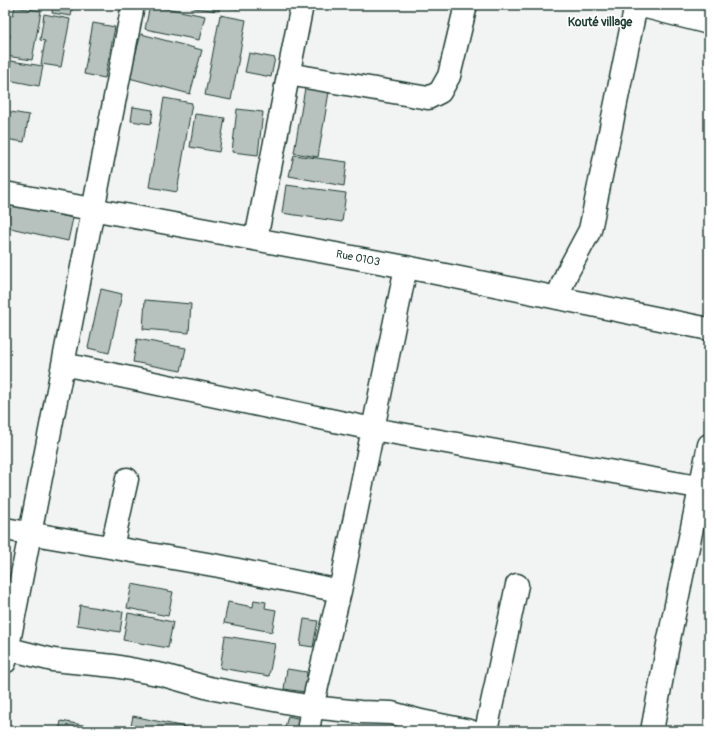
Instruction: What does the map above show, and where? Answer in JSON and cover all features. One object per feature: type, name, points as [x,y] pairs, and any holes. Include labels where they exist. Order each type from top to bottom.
[{"type":"street","points":[[133,5],[6,653],[53,660],[114,666],[163,675],[210,688],[312,707],[360,712],[392,713],[421,721],[470,731]]},
{"type":"street","points":[[256,239],[302,5]]},
{"type":"street","points":[[288,74],[428,98],[440,92],[449,76],[466,5]]},
{"type":"street","points":[[557,298],[566,273],[590,230],[637,5],[709,23]]},
{"type":"street","name":"Rue O103","points":[[5,193],[406,267],[709,329]]},
{"type":"street","points":[[308,731],[312,707],[340,591],[406,267]]},
{"type":"street","points":[[63,364],[373,429],[705,488]]},
{"type":"street","points":[[652,731],[669,639],[705,488],[709,445]]},
{"type":"street","points":[[112,547],[127,478]]},
{"type":"street","points":[[5,529],[226,567],[340,591]]},
{"type":"street","points":[[486,731],[517,585]]},
{"type":"building","points":[[53,5],[73,5],[71,16],[52,13]]},
{"type":"building","points":[[150,5],[205,16],[199,40],[145,29]]},
{"type":"building","points":[[195,5],[220,5],[219,11],[194,8]]},
{"type":"building","points":[[223,5],[239,5],[238,9],[223,7]]},
{"type":"building","points":[[15,7],[41,11],[32,60],[6,56],[10,35],[5,34],[7,14],[13,15]]},
{"type":"building","points":[[44,14],[70,19],[61,67],[41,64],[45,41],[40,40]]},
{"type":"building","points":[[220,15],[246,20],[231,100],[205,95]]},
{"type":"building","points":[[93,23],[115,27],[105,78],[84,74]]},
{"type":"building","points":[[141,34],[202,50],[190,94],[129,78]]},
{"type":"building","points":[[249,53],[275,58],[271,77],[245,72]]},
{"type":"building","points":[[11,61],[43,66],[39,86],[8,80]]},
{"type":"building","points":[[305,88],[329,92],[318,157],[294,153]]},
{"type":"building","points":[[164,98],[192,103],[177,192],[149,187]]},
{"type":"building","points":[[133,107],[153,110],[151,124],[131,121]]},
{"type":"building","points":[[237,109],[263,112],[258,155],[232,152]]},
{"type":"building","points":[[5,111],[29,115],[24,142],[5,139]]},
{"type":"building","points":[[195,114],[225,118],[219,152],[190,147]]},
{"type":"building","points":[[294,155],[347,162],[344,186],[289,176]]},
{"type":"building","points":[[286,185],[346,193],[342,222],[282,213]]},
{"type":"building","points":[[11,204],[73,218],[68,241],[6,227]]},
{"type":"building","points":[[101,289],[122,294],[109,353],[88,348]]},
{"type":"building","points":[[145,300],[191,304],[189,333],[143,329]]},
{"type":"building","points":[[137,339],[186,348],[181,371],[133,362]]},
{"type":"building","points":[[132,584],[173,592],[168,616],[127,608]]},
{"type":"building","points":[[254,600],[266,602],[265,608],[276,610],[272,632],[224,623],[228,602],[253,607]]},
{"type":"building","points":[[80,605],[123,612],[120,632],[77,625]]},
{"type":"building","points":[[128,613],[173,622],[168,648],[123,640]]},
{"type":"building","points":[[304,619],[318,621],[313,647],[300,645]]},
{"type":"building","points":[[225,636],[275,644],[269,676],[220,668]]},
{"type":"building","points":[[287,669],[307,672],[305,692],[284,689]]},
{"type":"building","points":[[133,716],[199,730],[199,731],[130,731]]},
{"type":"building","points":[[288,716],[301,719],[298,731],[284,731]]},
{"type":"building","points":[[61,721],[115,731],[59,731]]},
{"type":"district","name":"Kouté village","points":[[600,22]]}]
